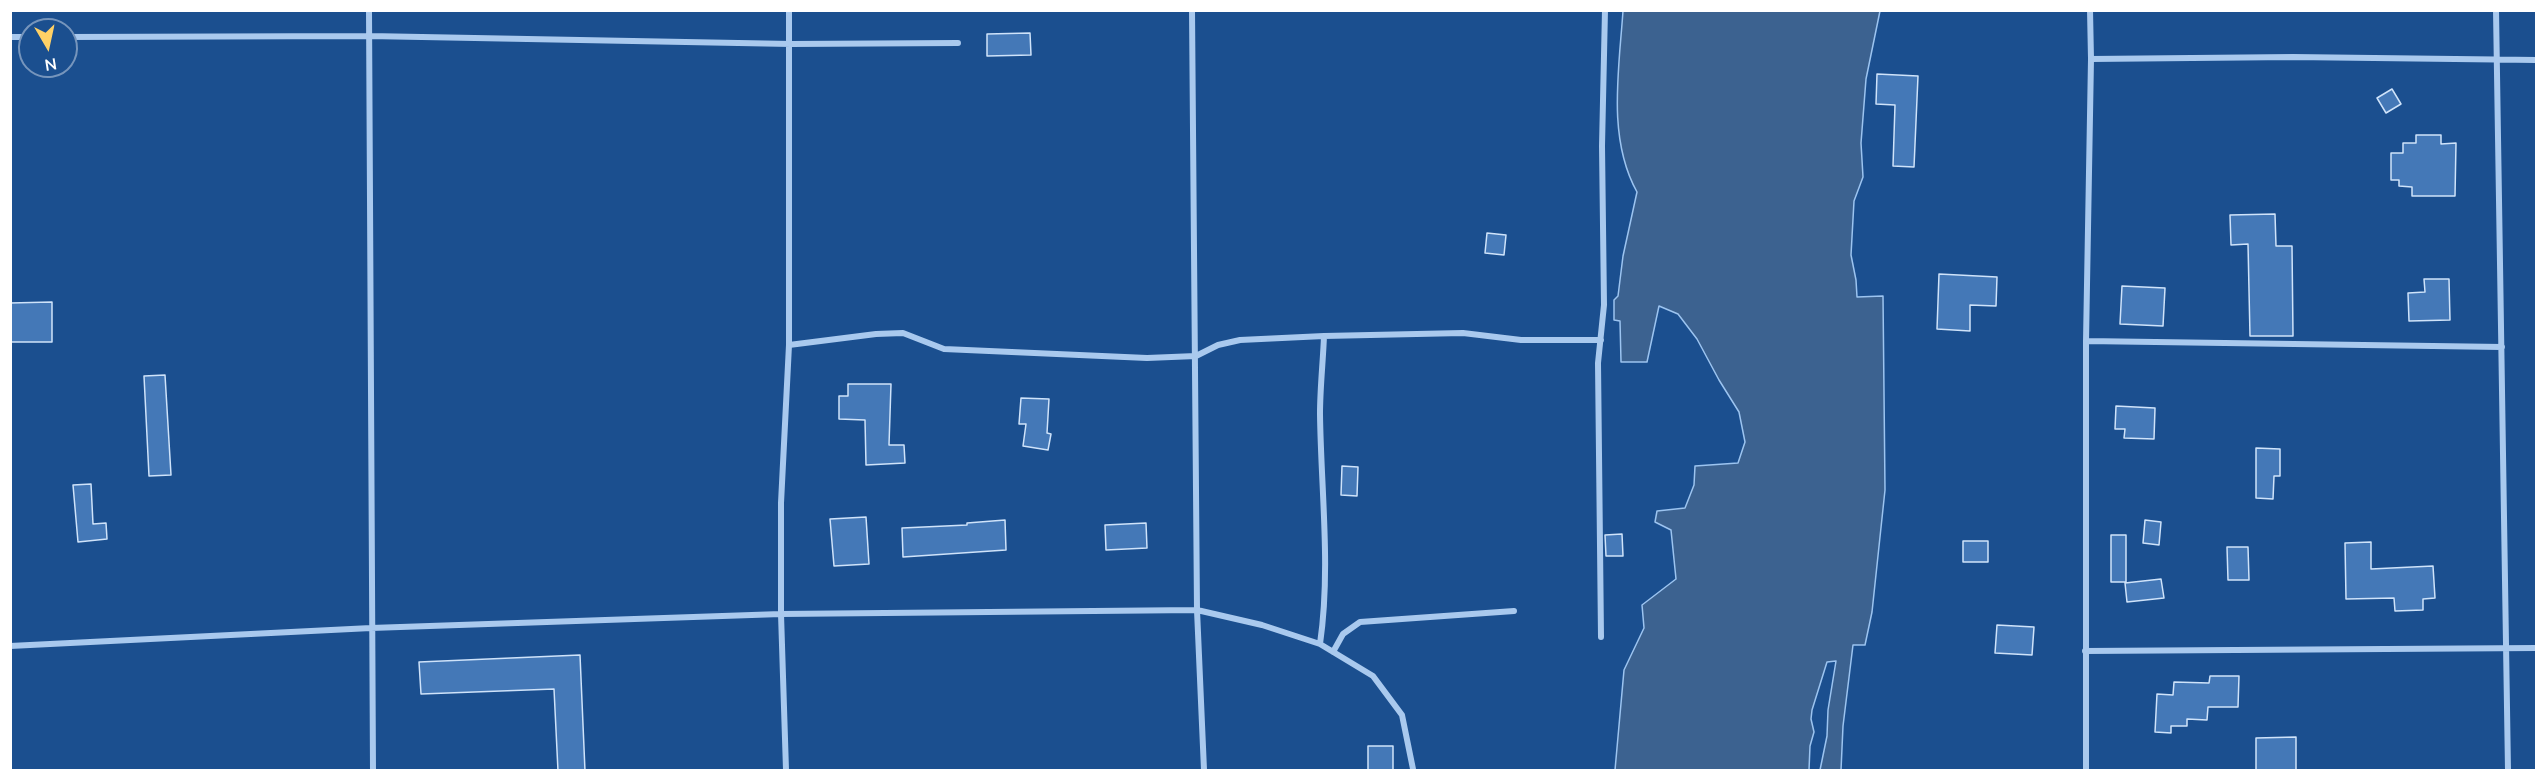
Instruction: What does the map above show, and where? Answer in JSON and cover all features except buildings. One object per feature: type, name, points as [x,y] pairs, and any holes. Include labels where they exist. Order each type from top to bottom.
[{"type":"street","points":[[369,10],[373,771]]},
{"type":"street","points":[[786,771],[780,503],[789,345],[791,44],[789,10]]},
{"type":"street","points":[[1192,10],[1197,610],[1204,771]]},
{"type":"street","points":[[1601,637],[1598,386],[1604,305],[1602,146],[1605,10]]},
{"type":"street","points":[[2086,771],[2086,341],[2090,10]]},
{"type":"street","points":[[2496,10],[2508,771]]},
{"type":"street","points":[[78,37],[369,36],[791,44],[957,43]]},
{"type":"street","points":[[2091,59],[2293,57],[2536,60]]},
{"type":"street","points":[[789,345],[876,334],[903,333],[944,349],[1147,358],[1196,356],[1218,345],[1240,340],[1324,336],[1463,333],[1521,340],[1601,340]]},
{"type":"street","points":[[1320,644],[1324,618],[1324,496],[1320,412],[1324,336]]},
{"type":"street","points":[[2086,341],[2502,347]]},
{"type":"street","points":[[10,646],[371,628],[781,614],[1197,610],[1262,625],[1320,644],[1373,676],[1402,715],[1413,769]]},
{"type":"street","points":[[1333,652],[1342,634],[1360,622],[1514,611]]},
{"type":"street","points":[[2085,651],[2536,648]]},
{"type":"water","points":[[1623,11],[1880,11],[1866,79],[1861,143],[1863,177],[1854,201],[1851,255],[1857,297],[1883,296],[1885,490],[1872,612],[1865,645],[1853,645],[1843,726],[1841,770],[1820,770],[1827,736],[1828,710],[1836,661],[1827,662],[1812,710],[1811,719],[1814,732],[1810,746],[1809,770],[1615,770],[1624,670],[1644,628],[1642,605],[1676,579],[1671,530],[1655,522],[1657,511],[1685,508],[1694,485],[1695,466],[1738,463],[1745,442],[1739,412],[1697,339],[1678,314],[1659,306],[1647,362],[1621,362],[1620,321],[1614,320],[1614,300],[1618,296],[1623,256],[1637,192],[1628,171],[1618,127],[1617,103]]}]
